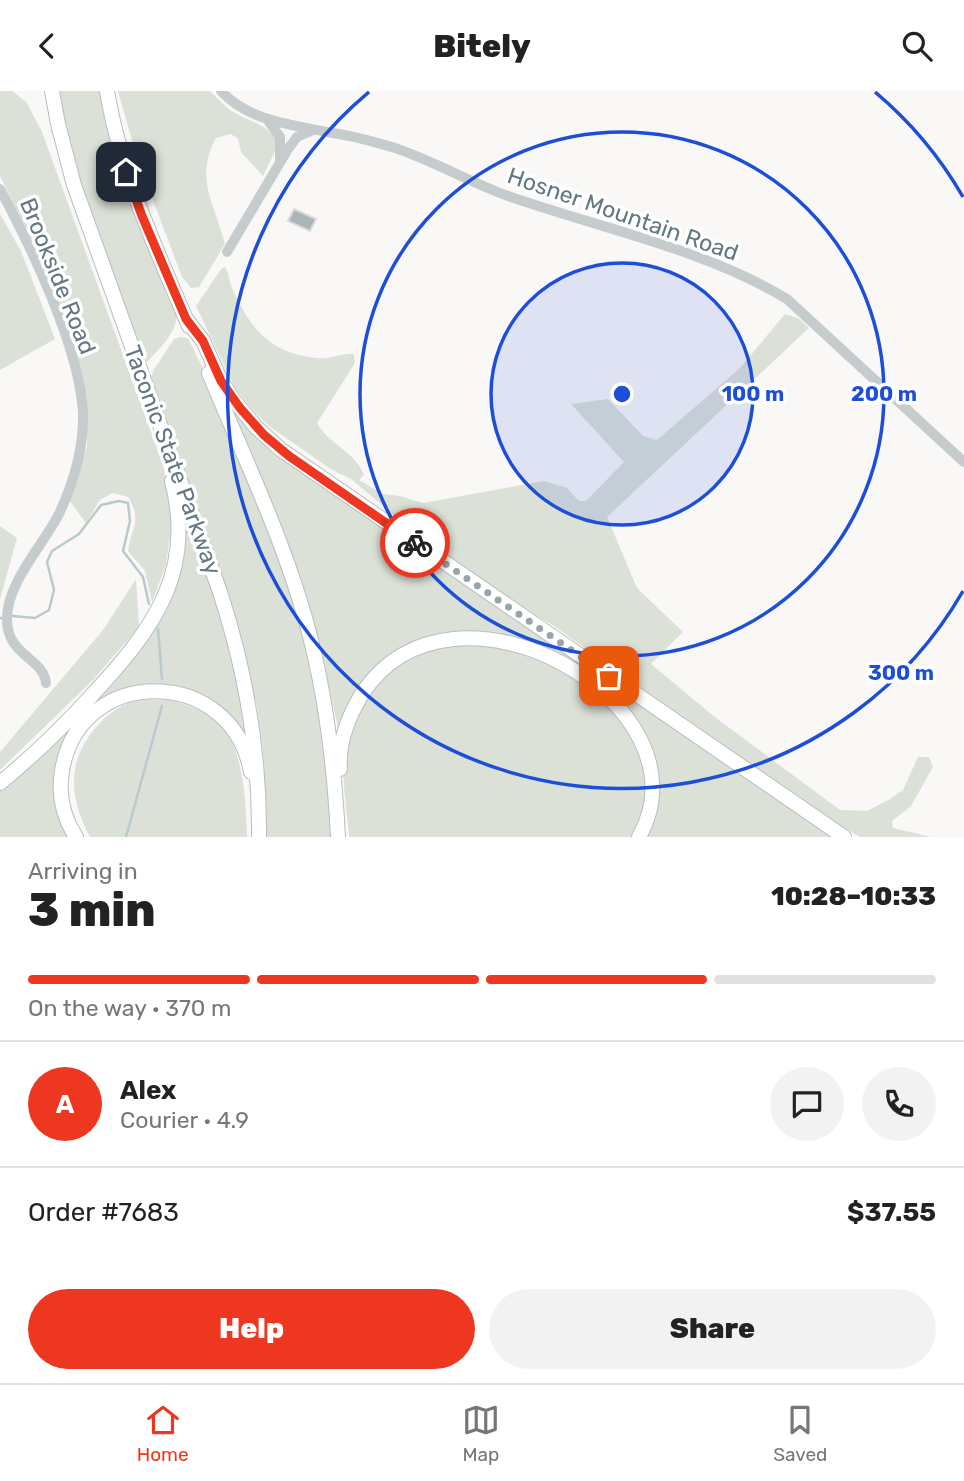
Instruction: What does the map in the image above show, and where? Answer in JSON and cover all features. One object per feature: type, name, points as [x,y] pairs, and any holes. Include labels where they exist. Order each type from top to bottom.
[{"type":"highway","name":"Taconic State Parkway","points":[[52,91],[74,185],[220,592],[239,653],[251,715],[260,805],[259,837]]},
{"type":"highway","points":[[107,91],[131,187],[275,529],[300,600],[322,693],[336,794],[338,837]]},
{"type":"highway","points":[[186,319],[203,341],[221,381],[240,408],[280,449],[844,837]]},
{"type":"highway","points":[[0,783],[62,726],[127,656],[154,620],[167,591],[177,553],[177,505],[170,473],[153,424],[143,378]]},
{"type":"highway","points":[[336,794],[341,777],[340,752],[348,721],[367,687],[385,667],[409,652],[438,642],[471,639],[504,641],[540,651],[575,669],[606,694],[627,720],[643,748],[651,775],[651,803],[639,837]]},
{"type":"highway","points":[[76,837],[65,818],[60,790],[63,763],[68,749],[83,724],[106,704],[147,691],[191,697],[223,717],[245,750],[252,791],[260,805]]},
{"type":"street","name":"Hosner Mountain Road","points":[[221,91],[236,104],[266,119],[366,139],[416,155],[505,195],[642,239],[741,274],[766,286],[787,299],[964,462]]},
{"type":"street","points":[[266,119],[275,126],[280,137],[279,162]]},
{"type":"street","points":[[227,252],[279,162],[297,137],[316,130]]},
{"type":"street","name":"Brookside Road","points":[[0,189],[56,313],[77,377],[83,412],[78,465],[70,490],[14,590],[7,618],[9,635],[16,649],[40,669],[46,677],[46,683]]},
{"type":"shaded area","points":[[0,91],[13,91],[27,103],[42,132],[163,465],[173,512],[166,565],[152,602],[145,571],[128,551],[135,524],[135,512],[128,497],[112,493],[100,500],[86,523],[69,500],[87,446],[87,400],[75,351],[51,280],[0,176]]},
{"type":"shaded area","points":[[58,91],[102,91],[177,313],[171,334],[147,362],[143,360],[79,181],[62,121]]},
{"type":"shaded area","points":[[118,91],[210,91],[230,110],[264,127],[278,145],[263,176],[241,152],[238,139],[231,134],[216,138],[207,166],[208,191],[225,244],[199,287],[191,288],[182,277],[137,158]]},
{"type":"shaded area","points":[[0,214],[21,251],[55,339],[0,370]]},
{"type":"shaded area","points":[[225,267],[246,315],[254,327],[273,344],[299,355],[316,358],[354,354],[355,363],[317,423],[328,437],[355,460],[364,475],[359,480],[383,494],[423,503],[544,481],[567,488],[579,501],[586,501],[624,462],[571,404],[608,399],[643,436],[657,440],[740,368],[785,314],[798,318],[809,328],[607,517],[637,588],[683,632],[651,664],[716,718],[840,810],[867,811],[890,799],[903,790],[918,757],[929,757],[933,767],[911,806],[892,821],[893,828],[931,837],[860,837],[817,812],[551,624],[525,610],[420,537],[351,479],[332,470],[269,426],[235,388],[196,306]]},
{"type":"shaded area","points":[[188,338],[201,365],[267,523],[300,620],[323,727],[331,837],[267,837],[263,750],[257,707],[242,644],[151,378],[174,339]]},
{"type":"shaded area","points":[[219,381],[258,433],[838,837],[644,837],[654,809],[656,774],[650,751],[629,715],[614,696],[590,674],[569,662],[477,635],[428,639],[387,660],[362,685],[339,733],[302,581]]},
{"type":"shaded area","points":[[183,515],[221,607],[252,752],[227,714],[205,697],[166,684],[126,688],[114,694],[102,706],[60,762],[73,837],[0,837],[0,787],[159,619]]},
{"type":"shaded area","points":[[0,526],[17,538],[0,599]]},
{"type":"shaded area","points":[[136,579],[139,627],[92,681],[0,770],[0,752],[103,630]]},
{"type":"shaded area","points":[[489,643],[578,675],[622,718],[641,754],[650,791],[634,837],[349,837],[344,779],[345,745],[356,711],[366,696],[392,670],[424,651],[453,644]]},
{"type":"shaded area","points":[[169,699],[207,714],[227,732],[242,776],[247,837],[90,837],[75,792],[76,764],[81,750],[100,723],[112,712],[131,702]]},
{"type":"building","points":[[294,209],[316,219],[310,231],[288,221]]},
{"type":"waterway","points":[[13,616],[35,618],[49,610],[54,590],[47,562],[52,551],[79,534],[101,505],[119,501],[128,503],[130,521],[123,551],[143,577],[149,604]]},
{"type":"waterway","points":[[158,629],[162,679]]},
{"type":"waterway","points":[[126,837],[162,706]]},
{"type":"way so far","points":[[415,543],[609,676]]},
{"type":"route","points":[[126,172],[186,319],[203,341],[221,381],[240,408],[264,435],[289,456],[415,543]]}]
